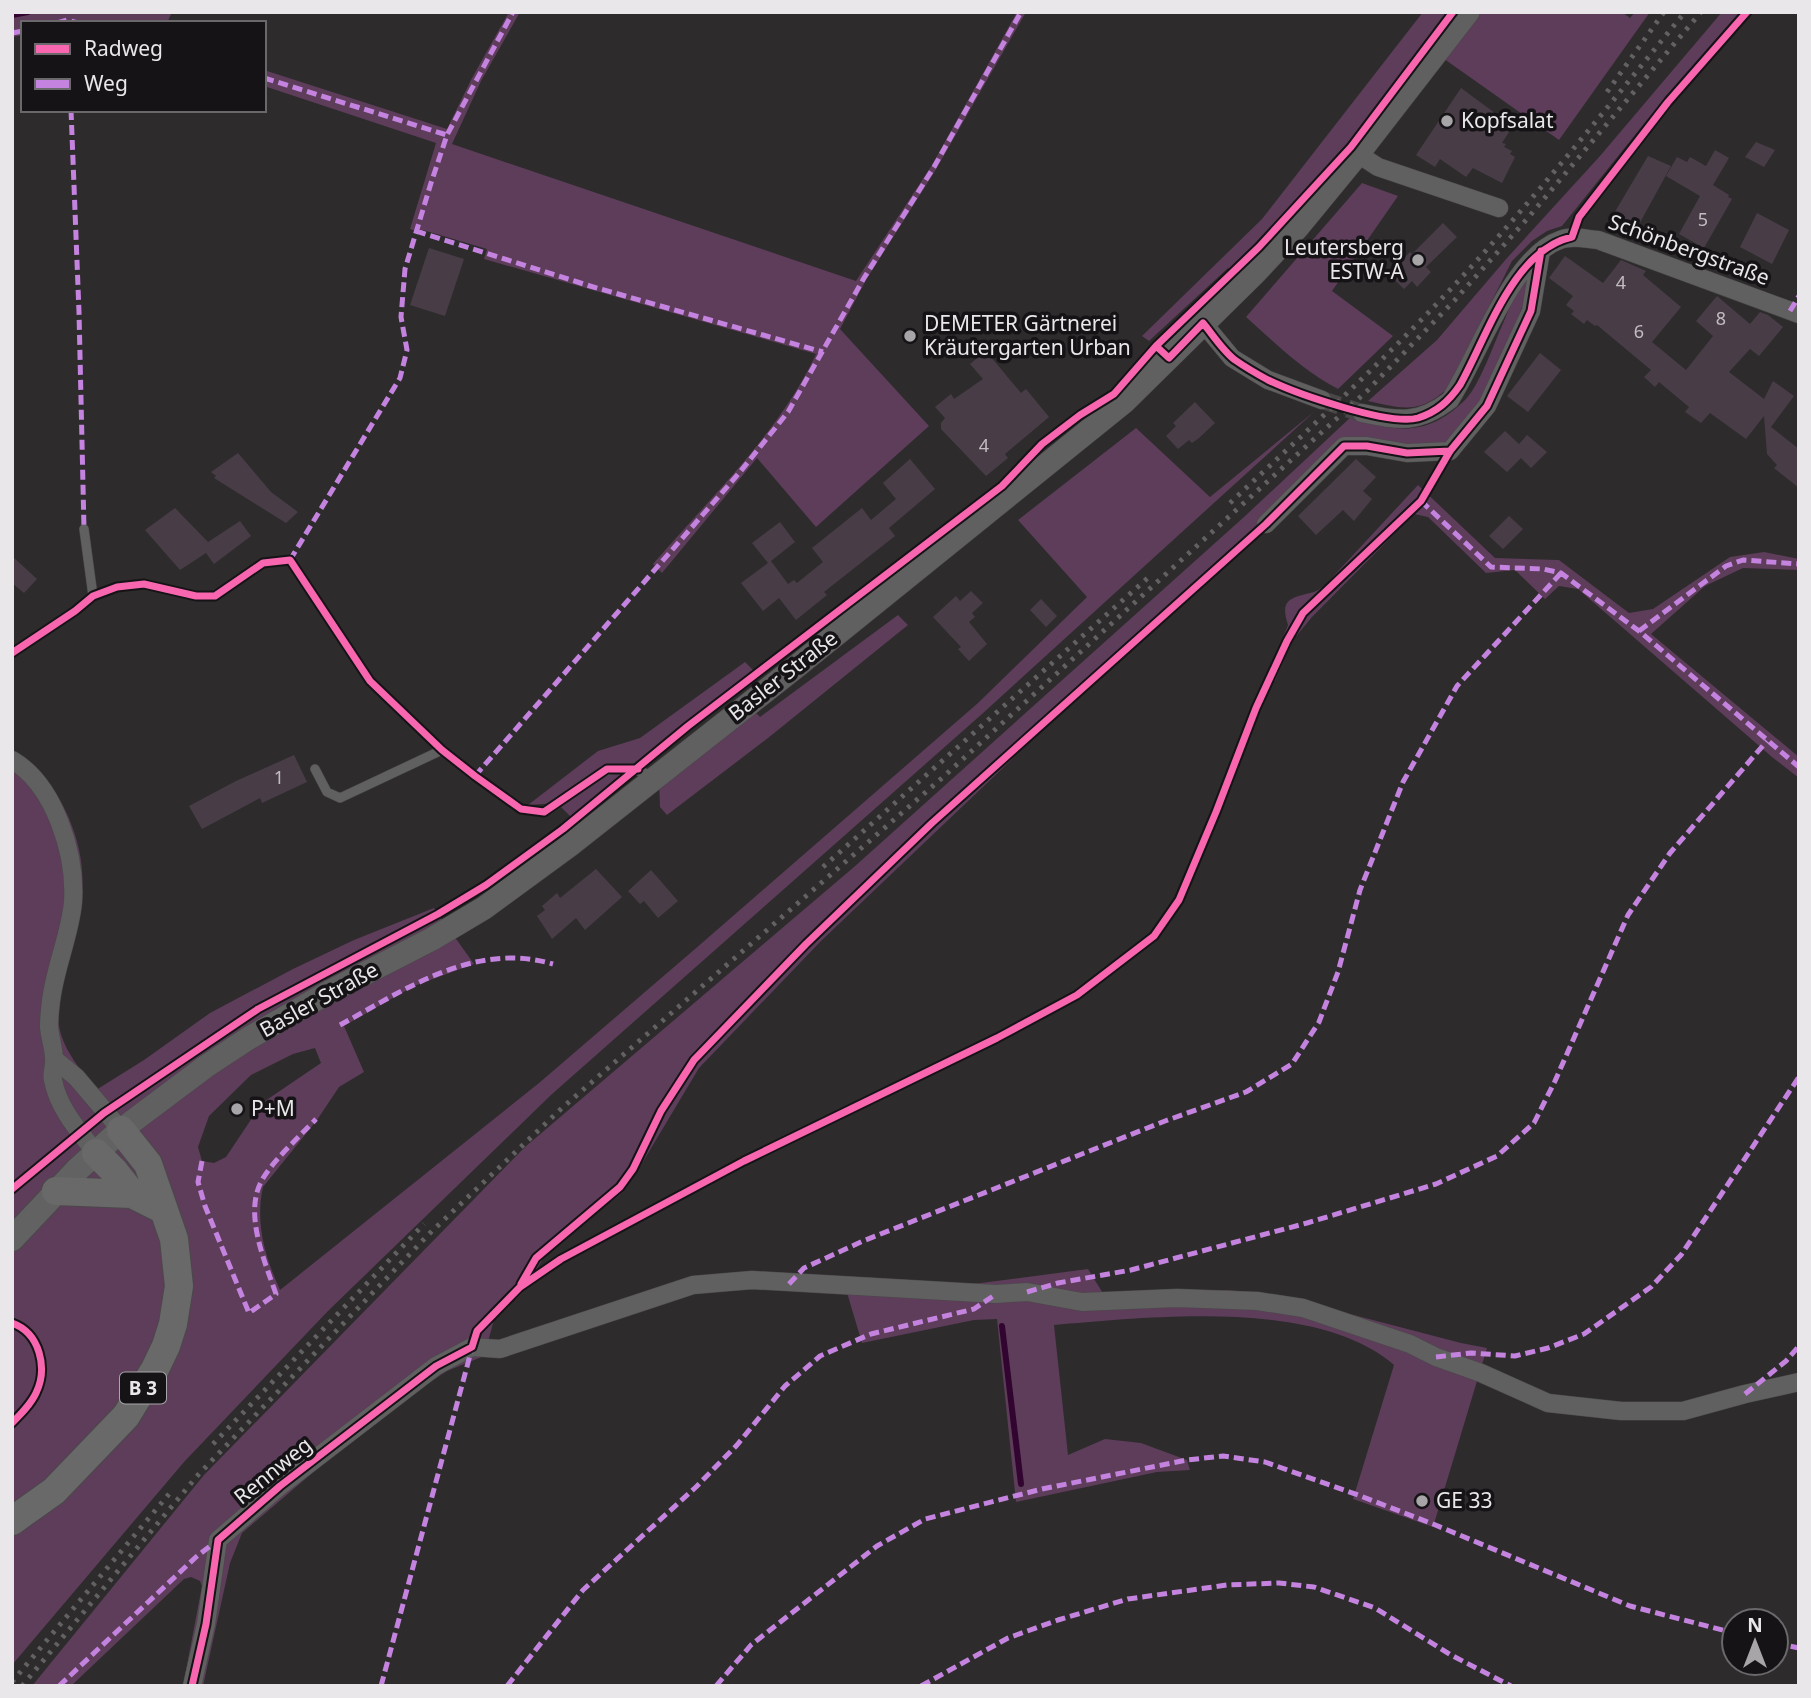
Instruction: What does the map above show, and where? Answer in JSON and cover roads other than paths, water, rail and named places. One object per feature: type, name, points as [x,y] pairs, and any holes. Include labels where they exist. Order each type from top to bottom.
[{"type":"main road","name":"Basler Straße","points":[[12,1238],[56,1191],[121,1130]]},
{"type":"main road","points":[[121,1130],[148,1164],[162,1209]]},
{"type":"main road","points":[[96,1153],[132,1194]]},
{"type":"main road","points":[[56,1191],[132,1194],[162,1209]]},
{"type":"main road","name":"B 3","points":[[12,1521],[54,1491],[126,1416],[166,1346],[173,1324],[178,1286],[174,1238],[162,1209]]},
{"type":"street","name":"Basler Straße","points":[[121,1130],[205,1067],[249,1038],[484,908],[570,845],[797,666],[1124,402],[1298,227],[1359,154],[1468,12]]},
{"type":"street","points":[[1359,154],[1377,167],[1499,208]]},
{"type":"street","name":"Schönbergstraße","points":[[1362,413],[1400,420],[1418,418],[1450,400],[1518,276],[1541,251],[1559,240],[1572,237],[1598,240],[1799,314]]},
{"type":"street","points":[[1266,524],[1344,446],[1367,446],[1407,453],[1450,451],[1487,406],[1526,323],[1531,311],[1541,251]]},
{"type":"street","points":[[1203,323],[1233,358],[1268,380],[1322,400]]},
{"type":"street","points":[[12,760],[35,781],[49,799],[66,840],[73,879],[73,904],[51,999],[49,1026],[54,1059],[52,1079],[63,1109],[96,1153]]},
{"type":"street","points":[[54,1059],[76,1077],[121,1130]]},
{"type":"street","name":"Rennweg","points":[[192,1686],[206,1624],[218,1540],[280,1486],[436,1366],[472,1347],[500,1349],[694,1285],[752,1280],[996,1294],[1027,1292],[1082,1302],[1177,1298],[1257,1301],[1303,1308],[1410,1344],[1548,1403],[1621,1411],[1683,1411],[1799,1382]]},
{"type":"lane","points":[[83,529],[93,596]]},
{"type":"lane","points":[[12,653],[93,596],[117,587],[144,584],[196,596],[215,596],[263,563],[290,560],[370,681],[442,750],[521,809],[544,812],[607,769],[638,769],[655,777]]},
{"type":"lane","points":[[315,769],[327,792],[340,798],[442,750]]},
{"type":"waterway","points":[[12,15],[28,12]]},
{"type":"waterway","points":[[1002,1326],[1021,1484]]},
{"type":"tunnel","points":[[1322,400],[1362,413]]},
{"type":"railway","points":[[1607,92],[1664,12]]},
{"type":"railway","points":[[1230,503],[1378,363],[1460,279],[1558,166],[1685,12]]},
{"type":"railway","points":[[22,1686],[198,1475],[430,1233],[562,1108],[942,778],[1368,390],[1454,301],[1527,219],[1701,12]]},
{"type":"railway","points":[[823,867],[1150,576]]},
{"type":"railway","points":[[213,1444],[424,1224]]},
{"type":"railway","points":[[12,1682],[169,1494]]},
{"type":"place","name":"Kopfsalat","points":[[1447,121]]},
{"type":"place","name":"Leutersberg ESTW-A","points":[[1418,260]]},
{"type":"place","name":"DEMETER Gärtnerei Kräutergarten Urban","points":[[910,336]]},
{"type":"place","name":"P+M","points":[[237,1109]]},
{"type":"place","name":"GE 33","points":[[1422,1501]]}]
